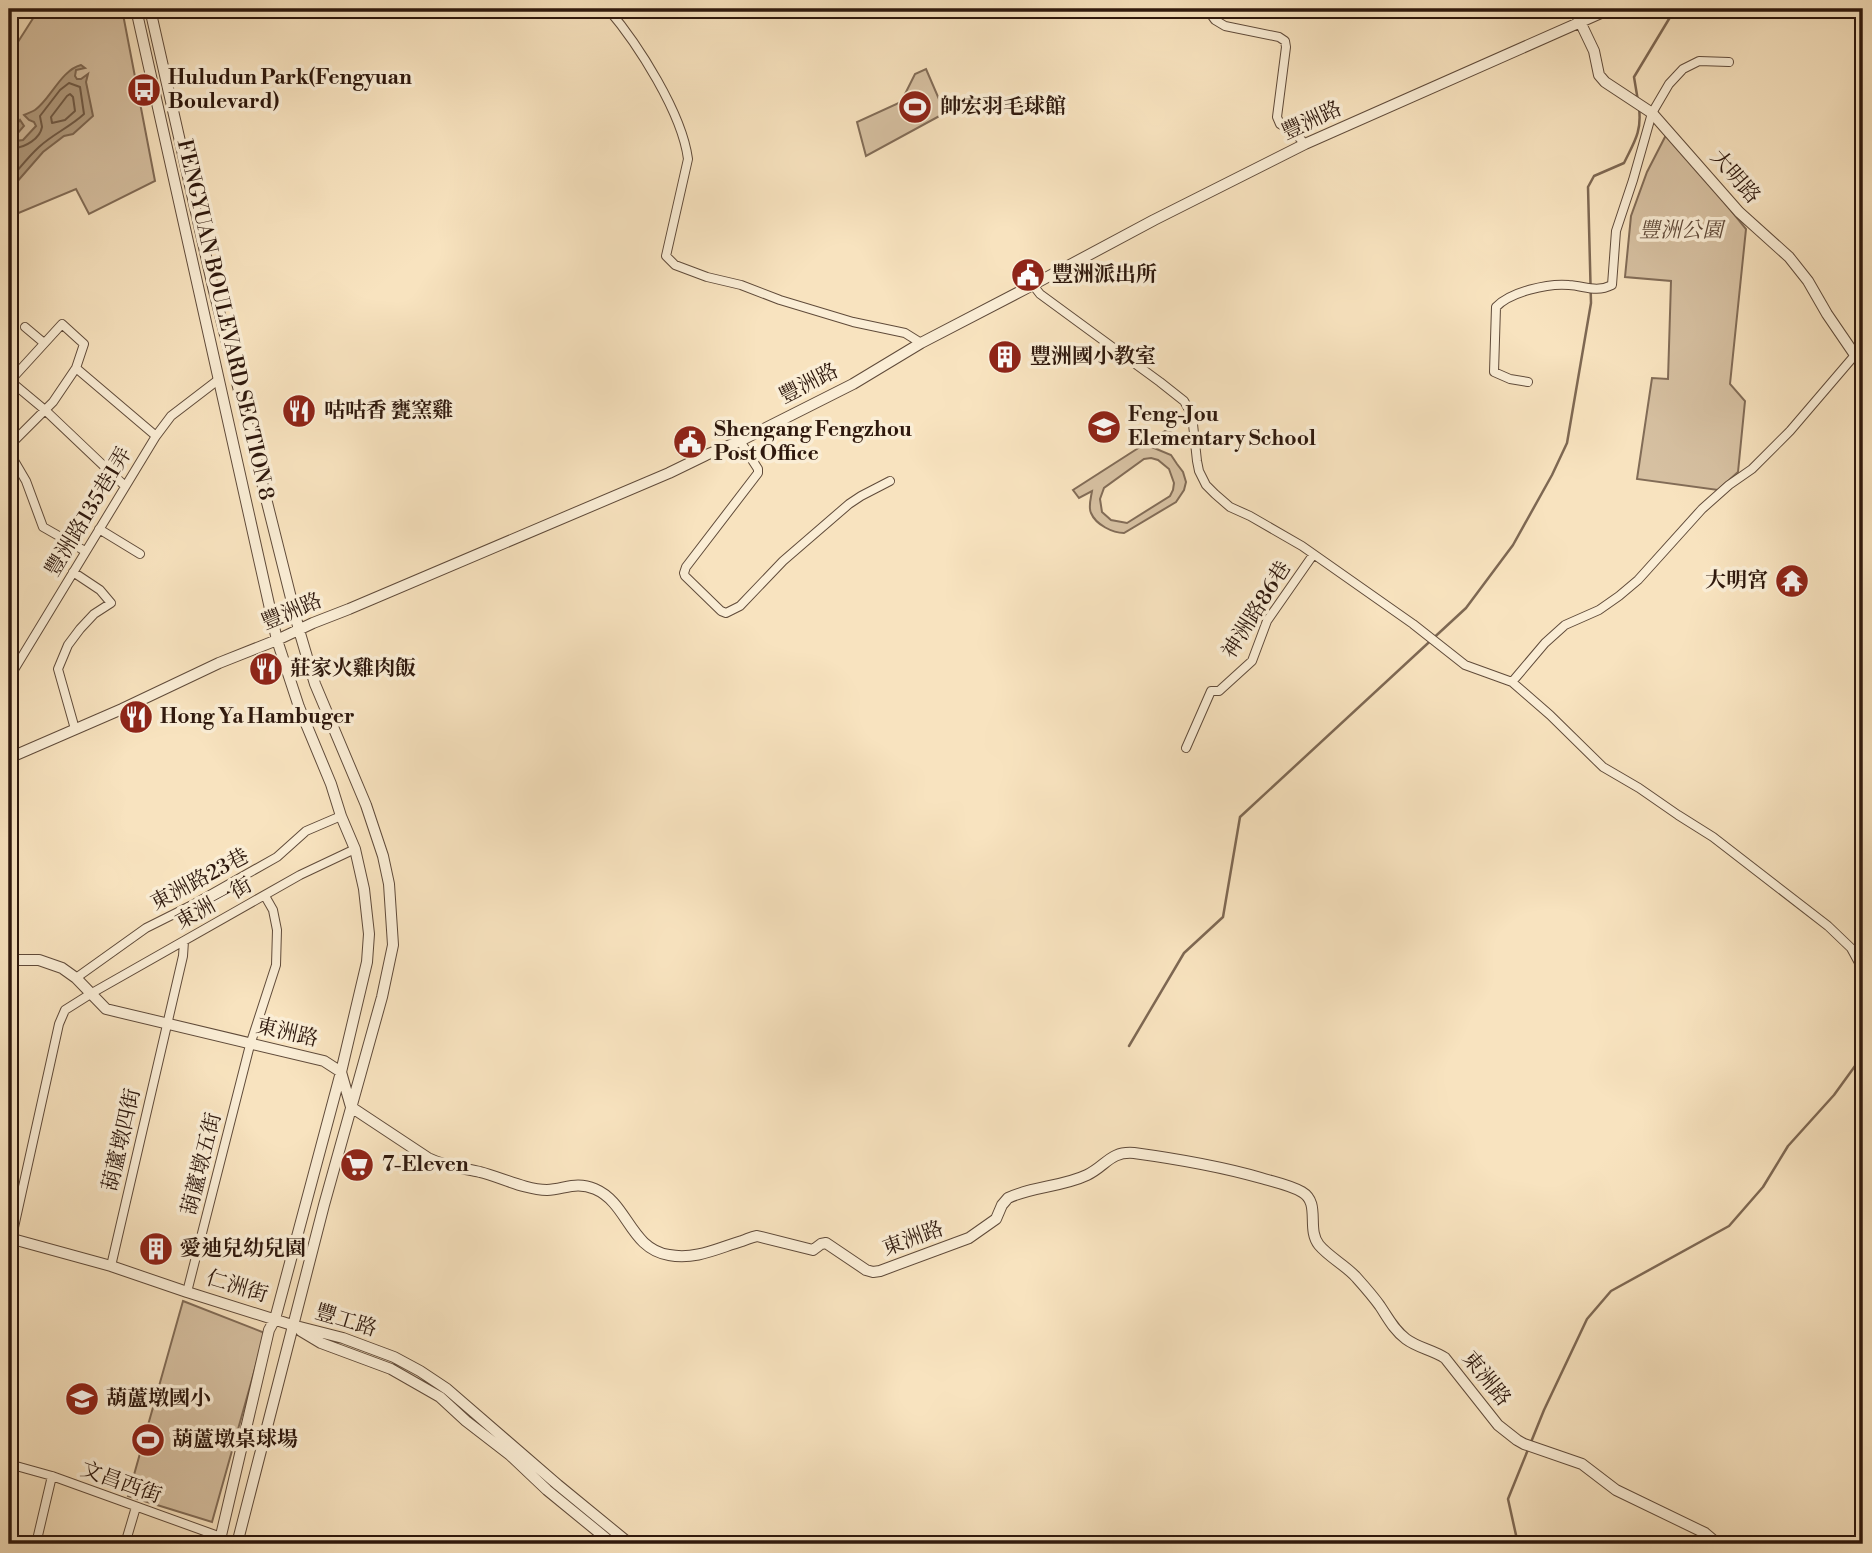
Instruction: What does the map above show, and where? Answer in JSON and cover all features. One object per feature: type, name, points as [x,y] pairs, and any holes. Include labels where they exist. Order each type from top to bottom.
[{"type":"street","name":"FENGYUAN BOULEVARD SECTION 8","points":[[136,9],[277,640],[299,707],[355,849],[364,889],[369,934],[367,962],[341,1072],[275,1319],[269,1330],[220,1541]]},
{"type":"street","name":"FENGYUAN BOULEVARD SECTION 8","points":[[150,9],[214,287],[299,630],[315,684],[366,806],[383,856],[389,884],[393,945],[382,997],[292,1325],[237,1544]]},
{"type":"street","points":[[608,9],[642,55],[667,100],[687,145],[688,159],[666,256],[675,265],[707,277],[741,285],[853,322],[905,333],[921,343]]},
{"type":"street","points":[[1208,9],[1224,26],[1279,37],[1285,41],[1278,117],[1280,124],[1293,131],[1305,144]]},
{"type":"street","name":"大明路","points":[[1574,9],[1594,51],[1599,75],[1605,82],[1652,113],[1739,212],[1788,257],[1808,281],[1827,314],[1859,359]]},
{"type":"street","name":"豐洲路","points":[[9,758],[158,693],[219,663],[740,441],[853,384],[921,343],[1154,220],[1305,144],[1610,9]]},
{"type":"street","points":[[1528,382],[1510,379],[1494,372],[1496,307],[1500,302],[1517,294],[1554,285],[1591,289],[1612,285],[1616,231],[1652,113],[1669,84],[1683,69],[1699,61],[1729,62]]},
{"type":"street","points":[[1033,285],[1040,294],[1184,401],[1192,415],[1199,471],[1210,490],[1230,507],[1250,516],[1313,555],[1413,624],[1465,665],[1512,682],[1603,766],[1724,845],[1828,926],[1851,948],[1863,970]]},
{"type":"street","points":[[9,446],[45,410],[53,402],[76,368],[84,344],[62,324],[9,380],[45,410],[125,486]]},
{"type":"street","points":[[25,327],[44,344]]},
{"type":"street","points":[[1512,682],[1545,643],[1565,625],[1610,603],[1638,580],[1702,509],[1728,485],[1752,470],[1859,359]]},
{"type":"street","points":[[76,368],[156,436]]},
{"type":"street","name":"豐洲路135巷1弄","points":[[9,678],[156,436],[171,416],[218,380]]},
{"type":"street","points":[[740,441],[758,473],[684,572],[685,576],[726,613],[740,606],[783,561],[849,504],[890,481]]},
{"type":"street","points":[[9,452],[26,481],[43,527],[85,551]]},
{"type":"street","points":[[99,529],[140,554]]},
{"type":"street","name":"神洲路86巷","points":[[1186,748],[1211,691],[1219,691],[1252,661],[1272,612],[1313,555]]},
{"type":"street","points":[[73,572],[100,590],[111,603],[94,614],[80,629],[68,645],[58,669],[75,729]]},
{"type":"street","name":"東洲路23巷","points":[[76,978],[146,928],[277,857],[306,831],[341,816]]},
{"type":"street","name":"東洲一街","points":[[9,1250],[59,1024],[65,1010],[300,875],[355,849]]},
{"type":"street","name":"葫蘆墩五街","points":[[187,1292],[250,1045],[276,965],[277,930],[274,910],[265,896]]},
{"type":"street","name":"葫蘆墩四街","points":[[111,1266],[168,1023],[184,941]]},
{"type":"street","name":"東洲路","points":[[9,960],[31,959],[62,968],[76,978],[106,1009],[324,1061],[341,1072]]},
{"type":"street","points":[[341,1072],[351,1107]]},
{"type":"street","name":"東洲路","points":[[351,1107],[439,1163],[547,1190],[571,1186],[594,1189],[614,1203],[643,1243],[662,1254],[678,1256],[697,1255],[757,1236],[813,1250],[826,1243],[866,1270],[880,1271],[969,1238],[996,1219],[1002,1205],[1009,1199],[1085,1176],[1117,1154],[1135,1153],[1222,1167],[1302,1192],[1310,1200],[1313,1210],[1312,1230],[1320,1246],[1355,1276],[1399,1333],[1410,1342],[1445,1358],[1498,1425],[1529,1446],[1582,1464],[1616,1490],[1705,1533],[1718,1544]]},
{"type":"street","name":"仁洲街","points":[[10,1238],[111,1266],[292,1325]]},
{"type":"street","name":"豐工路","points":[[292,1325],[321,1343],[391,1369],[440,1397],[613,1544]]},
{"type":"street","name":"豐工路","points":[[292,1325],[343,1338],[394,1357],[420,1371],[447,1389],[630,1544]]},
{"type":"street","name":"文昌西街","points":[[9,1464],[52,1476],[220,1541]]},
{"type":"street","points":[[36,1544],[52,1476]]},
{"type":"street","points":[[125,1544],[136,1507]]},
{"type":"green space","points":[[39,9],[122,9],[155,181],[89,214],[76,189],[9,217],[9,56]]},
{"type":"green space","name":"帥宏羽毛球館","points":[[926,69],[945,113],[866,156],[857,122],[901,102],[915,74]]},
{"type":"green space","name":"豐洲公園","points":[[1666,135],[1693,163],[1746,229],[1730,384],[1745,401],[1738,472],[1718,490],[1637,479],[1652,378],[1668,379],[1671,281],[1625,277],[1631,216],[1647,172]]},
{"type":"green space","points":[[1168,429],[1173,435],[1154,448],[1171,455],[1183,472],[1186,482],[1184,490],[1176,502],[1124,533],[1105,528],[1093,517],[1090,508],[1092,491],[1079,498],[1073,490]],"holes":[[[1144,459],[1158,460],[1169,469],[1174,483],[1170,496],[1127,523],[1111,520],[1102,512],[1100,499],[1104,488]]]},
{"type":"green space","points":[[183,1301],[265,1333],[212,1522],[128,1496]]},
{"type":"water","points":[[81,65],[85,68],[76,70],[75,76],[81,79],[88,74],[86,82],[93,116],[73,134],[64,136],[43,152],[9,191],[9,133],[20,120],[24,126],[16,135],[15,141],[23,140],[36,126],[24,115],[34,111],[67,73]]},
{"type":"waterway","points":[[1638,101],[1634,77],[1675,9]]},
{"type":"waterway","points":[[1129,1046],[1184,953],[1223,917],[1240,817],[1466,608],[1513,545],[1552,475],[1567,443],[1591,303],[1588,187],[1594,176],[1624,163],[1638,130],[1639,108]]},
{"type":"waterway","points":[[1518,1544],[1508,1499],[1544,1410],[1587,1319],[1611,1291],[1729,1226],[1763,1187],[1788,1146],[1834,1095],[1863,1055]]},
{"type":"place","name":"Huludun Park(Fengyuan Boulevard)","points":[[144,90]]},
{"type":"place","name":"帥宏羽毛球館","points":[[915,107]]},
{"type":"place","name":"豐洲派出所","points":[[1028,275]]},
{"type":"place","name":"豐洲國小教室","points":[[1005,357]]},
{"type":"place","name":"咕咕香 甕窯雞","points":[[299,411]]},
{"type":"place","name":"Feng-Jou Elementary School","points":[[1104,427]]},
{"type":"place","name":"Shengang Fengzhou Post Office","points":[[690,442]]},
{"type":"place","name":"大明宮","points":[[1792,581]]},
{"type":"place","name":"莊家火雞肉飯","points":[[266,669]]},
{"type":"place","name":"Hong Ya Hambuger","points":[[136,717]]},
{"type":"place","name":"7-Eleven","points":[[357,1165]]},
{"type":"place","name":"愛迪兒幼兒園","points":[[156,1249]]},
{"type":"place","name":"葫蘆墩國小","points":[[82,1399]]},
{"type":"place","name":"葫蘆墩桌球場","points":[[148,1440]]}]
